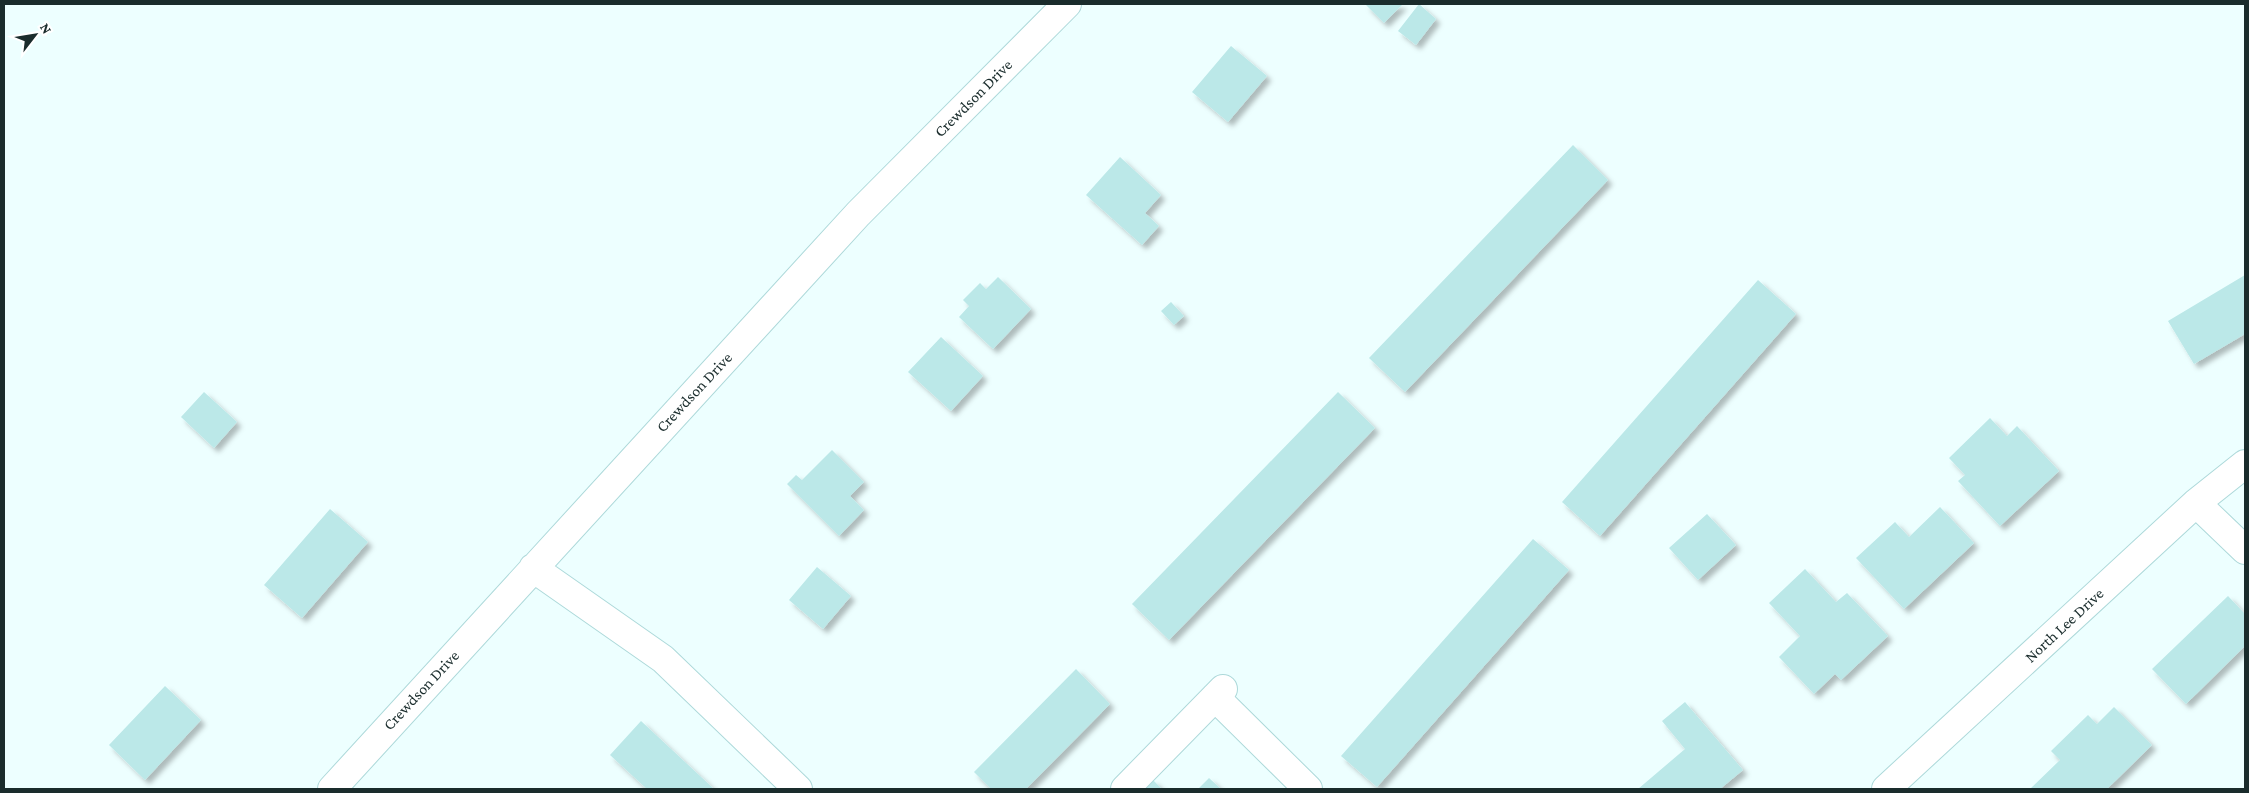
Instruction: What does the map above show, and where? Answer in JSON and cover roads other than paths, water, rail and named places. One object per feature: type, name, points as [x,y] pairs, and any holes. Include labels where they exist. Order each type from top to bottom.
[{"type":"street","name":"Crewdson Drive","points":[[332,789],[858,214],[1067,4]]},
{"type":"street","name":"North Lee Drive","points":[[1886,789],[2196,503],[2245,464]]},
{"type":"street","points":[[2196,503],[2245,550]]},
{"type":"street","points":[[533,568],[662,659],[798,789]]},
{"type":"street","points":[[1125,789],[1219,693],[1308,789]]}]
